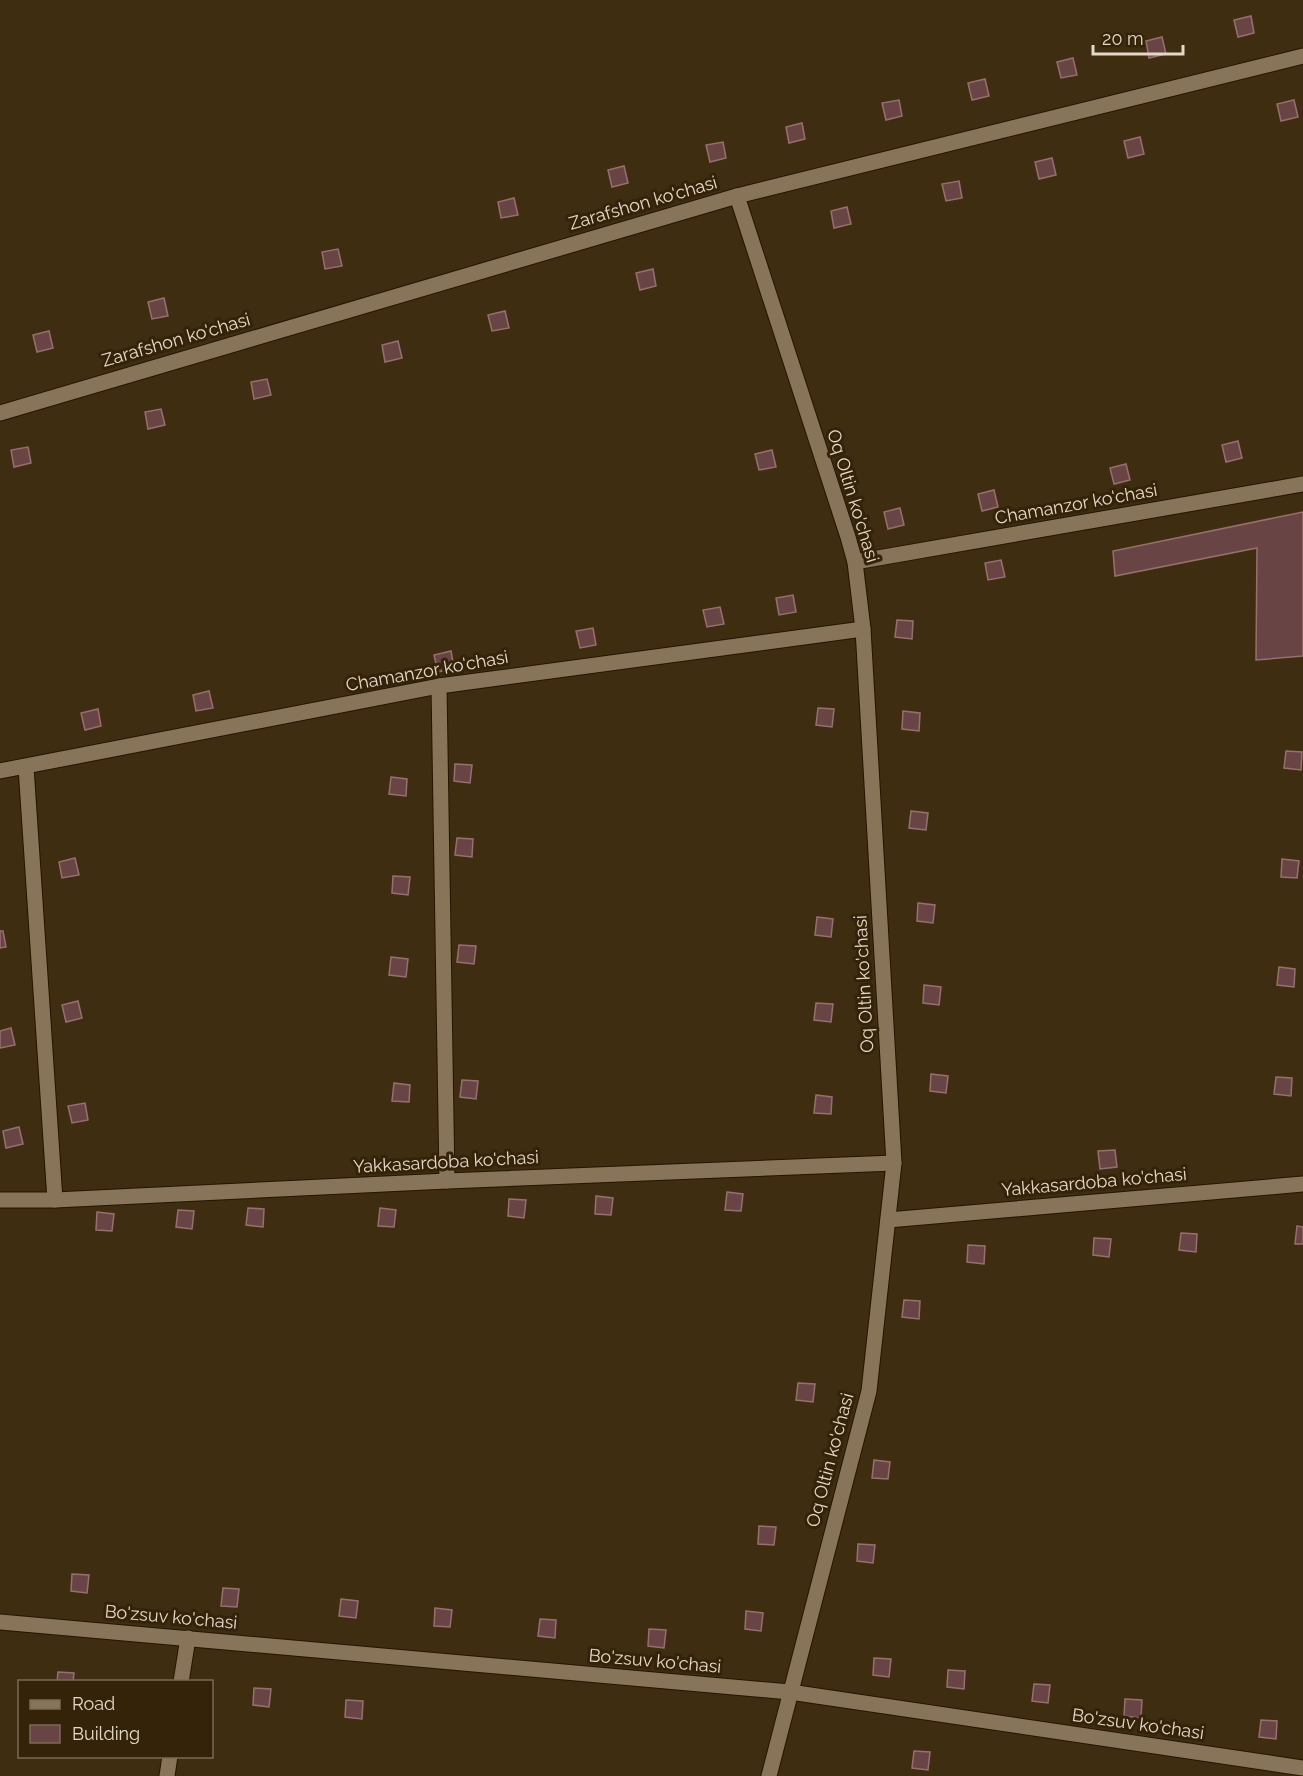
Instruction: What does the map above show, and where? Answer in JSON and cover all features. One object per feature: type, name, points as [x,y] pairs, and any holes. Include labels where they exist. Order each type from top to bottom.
[{"type":"street","name":"Zarafshon ko'chasi","points":[[0,412],[737,196],[1303,57]]},
{"type":"street","name":"Oq Oltin ko'chasi","points":[[737,196],[855,562],[863,629],[894,1163],[868,1390],[769,1776]]},
{"type":"street","name":"Chamanzor ko'chasi","points":[[855,562],[1303,484]]},
{"type":"street","name":"Chamanzor ko'chasi","points":[[0,771],[439,686],[863,629]]},
{"type":"street","points":[[439,686],[447,1181]]},
{"type":"street","points":[[26,767],[54,1200]]},
{"type":"street","name":"Yakkasardoba ko'chasi","points":[[0,1200],[54,1200],[894,1163]]},
{"type":"street","name":"Yakkasardoba ko'chasi","points":[[888,1220],[1303,1184]]},
{"type":"street","name":"Bo'zsuv ko'chasi","points":[[0,1622],[790,1692],[1300,1770]]},
{"type":"street","points":[[181,1680],[188,1638]]},
{"type":"street","points":[[167,1776],[170,1758]]},
{"type":"building","points":[[1251,16],[1254,33],[1238,37],[1234,20]]},
{"type":"building","points":[[1162,37],[1166,54],[1149,58],[1146,41]]},
{"type":"building","points":[[1073,58],[1077,75],[1061,78],[1057,62]]},
{"type":"building","points":[[985,79],[989,96],[972,100],[968,83]]},
{"type":"building","points":[[899,100],[902,116],[886,120],[882,103]]},
{"type":"building","points":[[1294,100],[1298,117],[1281,121],[1277,104]]},
{"type":"building","points":[[802,123],[805,139],[789,143],[786,127]]},
{"type":"building","points":[[1140,137],[1144,154],[1128,158],[1124,141]]},
{"type":"building","points":[[723,142],[726,158],[710,162],[706,145]]},
{"type":"building","points":[[1052,158],[1056,175],[1039,179],[1035,162]]},
{"type":"building","points":[[624,166],[628,183],[612,187],[608,170]]},
{"type":"building","points":[[959,181],[962,198],[946,201],[942,184]]},
{"type":"building","points":[[514,198],[518,215],[501,218],[498,202]]},
{"type":"building","points":[[847,207],[851,224],[834,228],[831,211]]},
{"type":"building","points":[[338,249],[342,266],[325,269],[322,252]]},
{"type":"building","points":[[653,269],[656,286],[640,290],[636,273]]},
{"type":"building","points":[[164,298],[168,316],[152,319],[148,302]]},
{"type":"building","points":[[505,311],[509,328],[492,331],[488,315]]},
{"type":"building","points":[[49,331],[53,348],[37,352],[33,335]]},
{"type":"building","points":[[398,341],[402,358],[385,362],[382,345]]},
{"type":"building","points":[[267,379],[271,395],[254,399],[251,382]]},
{"type":"building","points":[[161,409],[165,425],[148,429],[145,412]]},
{"type":"building","points":[[1238,441],[1242,458],[1226,462],[1222,445]]},
{"type":"building","points":[[28,447],[31,463],[14,467],[11,450]]},
{"type":"building","points":[[772,450],[776,467],[759,470],[755,454]]},
{"type":"building","points":[[1126,464],[1130,480],[1114,484],[1110,468]]},
{"type":"building","points":[[994,490],[998,507],[982,511],[978,494]]},
{"type":"building","points":[[900,508],[904,525],[888,529],[884,512]]},
{"type":"building","points":[[1303,512],[1303,656],[1256,660],[1257,548],[1115,576],[1113,551]]},
{"type":"building","points":[[1001,560],[1005,577],[988,580],[985,563]]},
{"type":"building","points":[[793,595],[796,612],[779,615],[776,598]]},
{"type":"building","points":[[720,607],[724,624],[707,627],[703,610]]},
{"type":"building","points":[[897,620],[913,621],[912,639],[895,637]]},
{"type":"building","points":[[593,628],[596,645],[580,648],[576,631]]},
{"type":"building","points":[[451,651],[454,668],[438,672],[434,655]]},
{"type":"building","points":[[209,691],[213,708],[196,711],[193,695]]},
{"type":"building","points":[[818,708],[834,709],[832,727],[816,725]]},
{"type":"building","points":[[98,709],[101,726],[85,730],[81,713]]},
{"type":"building","points":[[903,711],[920,713],[919,731],[902,729]]},
{"type":"building","points":[[1286,751],[1302,752],[1301,770],[1284,768]]},
{"type":"building","points":[[455,764],[472,765],[470,783],[454,781]]},
{"type":"building","points":[[391,777],[407,779],[406,796],[389,794]]},
{"type":"building","points":[[911,811],[928,813],[926,830],[909,828]]},
{"type":"building","points":[[457,838],[473,839],[472,857],[455,855]]},
{"type":"building","points":[[75,858],[79,875],[62,878],[59,862]]},
{"type":"building","points":[[1282,859],[1299,861],[1297,878],[1281,877]]},
{"type":"building","points":[[393,876],[410,877],[408,895],[392,893]]},
{"type":"building","points":[[918,903],[935,905],[933,923],[917,921]]},
{"type":"building","points":[[817,917],[833,919],[831,937],[815,935]]},
{"type":"building","points":[[0,931],[3,931],[6,947],[0,948]]},
{"type":"building","points":[[459,945],[476,946],[474,964],[457,962]]},
{"type":"building","points":[[391,957],[408,959],[406,977],[389,975]]},
{"type":"building","points":[[1279,967],[1295,969],[1294,987],[1277,985]]},
{"type":"building","points":[[924,985],[941,987],[939,1005],[923,1003]]},
{"type":"building","points":[[78,1001],[82,1018],[66,1022],[62,1005]]},
{"type":"building","points":[[816,1003],[833,1004],[831,1022],[814,1020]]},
{"type":"building","points":[[11,1028],[15,1045],[0,1048],[0,1031]]},
{"type":"building","points":[[931,1074],[948,1076],[946,1093],[930,1091]]},
{"type":"building","points":[[1276,1077],[1292,1078],[1291,1096],[1274,1094]]},
{"type":"building","points":[[462,1080],[478,1081],[476,1099],[460,1097]]},
{"type":"building","points":[[394,1083],[410,1085],[409,1102],[392,1101]]},
{"type":"building","points":[[816,1095],[832,1097],[831,1114],[814,1113]]},
{"type":"building","points":[[85,1103],[88,1120],[72,1123],[68,1106]]},
{"type":"building","points":[[19,1127],[23,1144],[6,1148],[3,1131]]},
{"type":"building","points":[[1115,1150],[1117,1167],[1100,1169],[1098,1151]]},
{"type":"building","points":[[727,1192],[743,1194],[741,1211],[725,1210]]},
{"type":"building","points":[[596,1196],[613,1198],[611,1215],[595,1214]]},
{"type":"building","points":[[509,1199],[526,1200],[524,1218],[508,1216]]},
{"type":"building","points":[[248,1208],[264,1209],[263,1227],[246,1225]]},
{"type":"building","points":[[380,1208],[396,1210],[394,1227],[378,1226]]},
{"type":"building","points":[[178,1210],[194,1211],[192,1229],[176,1227]]},
{"type":"building","points":[[97,1212],[114,1214],[112,1231],[96,1230]]},
{"type":"building","points":[[1297,1226],[1303,1227],[1303,1244],[1295,1244]]},
{"type":"building","points":[[1181,1233],[1197,1234],[1196,1252],[1179,1250]]},
{"type":"building","points":[[1094,1238],[1111,1239],[1109,1257],[1093,1255]]},
{"type":"building","points":[[968,1245],[985,1246],[984,1264],[967,1262]]},
{"type":"building","points":[[904,1300],[920,1301],[919,1319],[902,1317]]},
{"type":"building","points":[[798,1383],[815,1384],[813,1402],[796,1400]]},
{"type":"building","points":[[874,1460],[890,1462],[888,1479],[872,1478]]},
{"type":"building","points":[[759,1526],[776,1527],[774,1545],[758,1544]]},
{"type":"building","points":[[858,1544],[875,1545],[873,1563],[857,1561]]},
{"type":"building","points":[[72,1574],[89,1575],[87,1593],[71,1591]]},
{"type":"building","points":[[223,1588],[239,1589],[237,1607],[221,1606]]},
{"type":"building","points":[[341,1599],[358,1601],[356,1618],[339,1616]]},
{"type":"building","points":[[435,1608],[452,1610],[450,1627],[434,1626]]},
{"type":"building","points":[[746,1611],[763,1613],[761,1631],[745,1629]]},
{"type":"building","points":[[540,1619],[556,1620],[555,1638],[538,1636]]},
{"type":"building","points":[[649,1629],[666,1630],[664,1648],[648,1646]]},
{"type":"building","points":[[874,1658],[891,1659],[889,1677],[873,1675]]},
{"type":"building","points":[[948,1670],[965,1671],[964,1689],[947,1687]]},
{"type":"building","points":[[58,1672],[74,1673],[73,1680],[57,1680]]},
{"type":"building","points":[[1034,1684],[1050,1685],[1048,1703],[1032,1701]]},
{"type":"building","points":[[254,1688],[271,1689],[269,1707],[253,1705]]},
{"type":"building","points":[[1125,1699],[1142,1700],[1141,1718],[1124,1716]]},
{"type":"building","points":[[346,1700],[363,1701],[362,1719],[345,1717]]},
{"type":"building","points":[[1261,1720],[1277,1721],[1276,1739],[1259,1737]]},
{"type":"building","points":[[914,1751],[930,1752],[928,1770],[912,1768]]}]
